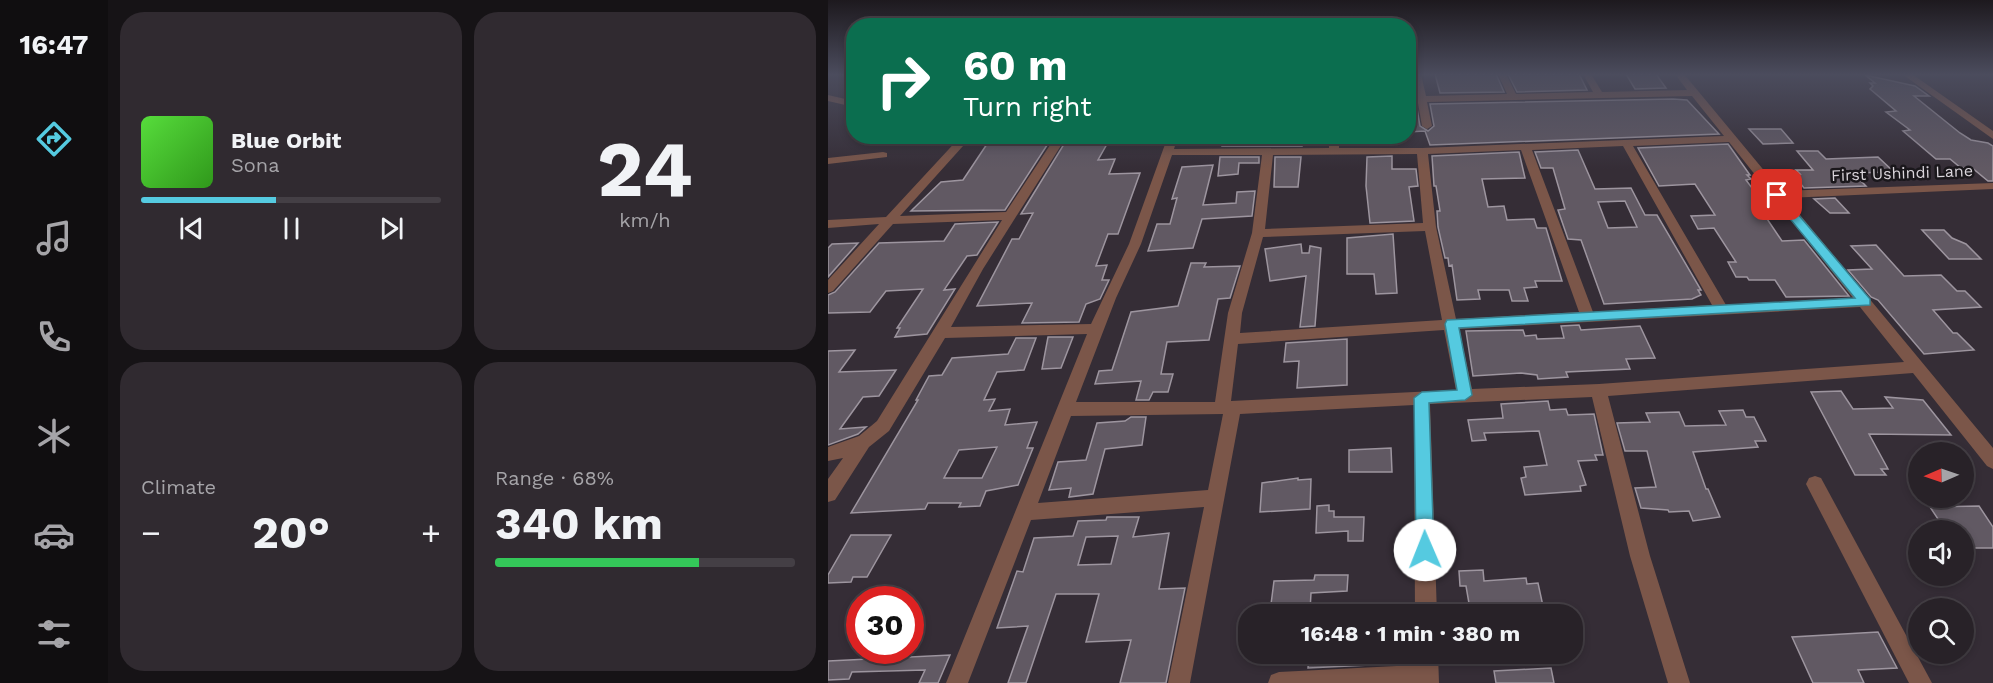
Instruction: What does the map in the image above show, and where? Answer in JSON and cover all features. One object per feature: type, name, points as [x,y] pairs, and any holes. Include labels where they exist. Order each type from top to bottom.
[{"type":"street","points":[[1423,106],[1427,126]]},
{"type":"street","points":[[1705,106],[1993,462]]},
{"type":"street","points":[[1951,106],[1993,136]]},
{"type":"street","points":[[957,683],[1098,329],[1135,244],[1171,144],[1268,154],[1422,151],[1732,139]]},
{"type":"street","points":[[1626,142],[1722,310]]},
{"type":"street","points":[[828,288],[960,144]]},
{"type":"street","points":[[828,454],[871,440],[883,426],[941,333],[976,269],[1057,144]]},
{"type":"street","points":[[1334,144],[1334,153]]},
{"type":"street","points":[[1525,146],[1588,318]]},
{"type":"street","points":[[1422,151],[1430,227],[1465,395]]},
{"type":"street","points":[[1179,683],[1215,498],[1228,408],[1233,339],[1240,292],[1257,233],[1268,154]]},
{"type":"street","points":[[828,161],[883,155]]},
{"type":"street","name":"First Ushindi Lane","points":[[1777,195],[1993,186]]},
{"type":"street","points":[[828,224],[1011,216]]},
{"type":"street","points":[[1257,233],[1430,227]]},
{"type":"street","points":[[1233,339],[1452,324],[1865,302]]},
{"type":"street","points":[[941,333],[1098,329]]},
{"type":"street","points":[[1067,409],[1228,408],[1599,390],[1917,367]]},
{"type":"street","points":[[1599,390],[1640,556],[1679,683]]},
{"type":"street","points":[[1422,398],[1426,604]]},
{"type":"street","points":[[828,494],[862,444]]},
{"type":"street","points":[[1815,484],[1921,683]]},
{"type":"street","points":[[1024,512],[1215,498]]},
{"type":"street","points":[[1279,683],[1427,671]]},
{"type":"building","points":[[1416,106],[1420,126],[1428,131],[1434,126],[1430,106],[1693,106],[1719,134],[1430,145],[1425,131],[1416,132]]},
{"type":"building","points":[[1890,106],[1926,106],[1971,140],[1993,146],[1993,181],[1988,181],[1971,167],[1961,168],[1950,159],[1936,159],[1903,131],[1910,130],[1886,112],[1896,111]]},
{"type":"building","points":[[1749,129],[1781,129],[1793,143],[1763,144]]},
{"type":"building","points":[[987,144],[1048,144],[1005,210],[911,211],[941,182],[963,180]]},
{"type":"building","points":[[1064,144],[1107,144],[1098,160],[1115,159],[1109,174],[1140,173],[1118,234],[1108,234],[1096,266],[1107,265],[1102,280],[1109,280],[1100,299],[1086,304],[1079,322],[1022,323],[1032,303],[977,306],[1012,239],[1019,239],[1033,213],[1021,214]]},
{"type":"building","points":[[1222,144],[1302,144],[1302,146],[1222,146]]},
{"type":"building","points":[[1728,144],[1750,175],[1747,175],[1751,179],[1746,180],[1764,204],[1757,204],[1782,241],[1804,240],[1849,296],[1786,297],[1775,280],[1749,280],[1747,277],[1736,277],[1728,262],[1736,262],[1714,228],[1698,229],[1691,216],[1715,215],[1695,184],[1659,186],[1638,148]]},
{"type":"building","points":[[1578,150],[1595,189],[1631,188],[1645,215],[1657,215],[1701,290],[1698,290],[1701,295],[1692,299],[1604,304],[1581,240],[1568,239],[1558,210],[1565,209],[1553,168],[1541,168],[1535,152]],"holes":[[[1625,201],[1637,227],[1608,228],[1598,202]]]},
{"type":"building","points":[[1797,151],[1818,151],[1826,159],[1878,157],[1894,172],[1853,173],[1866,186],[1804,188],[1793,174],[1800,174],[1796,170],[1813,170]]},
{"type":"building","points":[[1519,152],[1525,178],[1482,179],[1488,207],[1504,206],[1507,220],[1534,219],[1537,228],[1546,228],[1562,281],[1535,281],[1537,287],[1524,288],[1528,301],[1512,301],[1509,290],[1478,290],[1480,299],[1457,300],[1452,265],[1449,266],[1448,258],[1445,258],[1438,227],[1437,211],[1440,211],[1436,186],[1434,186],[1432,156]]},
{"type":"building","points":[[1392,156],[1392,169],[1416,169],[1418,186],[1409,187],[1414,221],[1370,223],[1366,186],[1367,157]]},
{"type":"building","points":[[1220,157],[1259,157],[1259,163],[1239,163],[1238,174],[1218,176]]},
{"type":"building","points":[[1275,157],[1301,157],[1298,187],[1274,187]]},
{"type":"building","points":[[1213,165],[1203,205],[1236,203],[1237,192],[1255,191],[1252,216],[1202,219],[1193,248],[1148,251],[1157,224],[1170,224],[1177,198],[1172,199],[1182,167]]},
{"type":"building","points":[[1835,198],[1849,213],[1830,213],[1814,199]]},
{"type":"building","points":[[998,222],[977,255],[967,256],[944,290],[955,289],[927,334],[895,337],[900,328],[897,328],[923,289],[886,291],[870,312],[828,313],[828,295],[835,292],[879,243],[944,241],[955,224]]},
{"type":"building","points":[[1922,230],[1944,230],[1952,238],[1966,244],[1981,259],[1949,259]]},
{"type":"building","points":[[1393,234],[1397,293],[1376,294],[1374,274],[1347,274],[1347,238]]},
{"type":"building","points":[[858,243],[828,277],[828,248],[832,244]]},
{"type":"building","points":[[1301,244],[1302,253],[1309,253],[1310,246],[1321,248],[1315,326],[1300,327],[1306,276],[1270,281],[1265,249]]},
{"type":"building","points":[[1876,245],[1904,276],[1941,275],[1957,291],[1965,291],[1981,307],[1933,310],[1953,333],[1957,333],[1974,350],[1924,354],[1878,300],[1871,297],[1848,270],[1872,269],[1851,246]]},
{"type":"building","points":[[1191,263],[1206,263],[1204,267],[1240,266],[1230,298],[1218,299],[1209,340],[1167,342],[1161,374],[1173,374],[1168,392],[1153,392],[1149,400],[1136,400],[1141,381],[1095,384],[1099,371],[1112,370],[1131,312],[1178,306]]},
{"type":"building","points":[[1579,325],[1581,330],[1640,326],[1655,358],[1626,359],[1630,369],[1566,372],[1568,377],[1538,379],[1537,375],[1521,373],[1473,376],[1466,331],[1523,330],[1525,336],[1536,335],[1537,339],[1564,338],[1561,326]]},
{"type":"building","points":[[1048,337],[1073,337],[1061,368],[1042,369]]},
{"type":"building","points":[[1016,338],[1036,338],[1024,370],[997,372],[984,400],[995,399],[989,411],[1010,409],[1005,425],[1037,422],[1027,448],[1033,448],[1018,485],[986,491],[980,506],[959,507],[961,503],[928,503],[925,509],[851,513],[918,400],[916,400],[929,376],[942,375],[952,358],[1008,354]],"holes":[[[997,447],[982,478],[944,478],[959,450]]]},
{"type":"building","points":[[1347,339],[1347,385],[1297,388],[1299,361],[1284,362],[1286,343]]},
{"type":"building","points":[[855,350],[839,372],[896,370],[879,396],[863,397],[840,429],[866,427],[858,434],[828,445],[828,351]]},
{"type":"building","points":[[1841,391],[1853,409],[1893,408],[1885,397],[1923,400],[1951,435],[1869,434],[1888,469],[1881,469],[1886,475],[1855,475],[1811,392]]},
{"type":"building","points":[[1548,401],[1550,410],[1566,409],[1568,415],[1594,414],[1603,455],[1595,455],[1597,460],[1578,461],[1586,485],[1580,486],[1581,491],[1525,495],[1521,478],[1526,477],[1524,467],[1547,465],[1539,431],[1484,433],[1486,440],[1472,441],[1468,420],[1503,418],[1501,404]]},
{"type":"building","points":[[1743,410],[1746,417],[1754,417],[1766,441],[1755,441],[1758,447],[1693,452],[1706,489],[1720,517],[1693,521],[1689,511],[1669,512],[1668,510],[1641,508],[1635,488],[1656,487],[1647,451],[1625,451],[1617,423],[1650,422],[1646,413],[1679,412],[1685,426],[1726,425],[1719,411]]},
{"type":"building","points":[[1131,417],[1146,417],[1142,445],[1105,449],[1093,494],[1069,497],[1071,488],[1049,490],[1058,462],[1086,460],[1097,423],[1125,421]]},
{"type":"building","points":[[1391,448],[1392,472],[1349,472],[1349,450]]},
{"type":"building","points":[[1298,478],[1298,480],[1311,479],[1310,509],[1260,512],[1262,483]]},
{"type":"building","points":[[1329,505],[1329,511],[1334,511],[1334,517],[1364,517],[1363,541],[1348,541],[1348,531],[1316,533],[1317,506]]},
{"type":"building","points":[[1979,506],[1993,527],[1993,548],[1974,548],[1974,520],[1939,520],[1931,508],[1974,508]]},
{"type":"building","points":[[1107,517],[1139,517],[1133,537],[1169,533],[1159,589],[1185,588],[1166,683],[1120,683],[1131,640],[1086,642],[1099,594],[1056,594],[1026,683],[1008,683],[1028,626],[997,628],[1017,571],[1023,572],[1034,538],[1073,536],[1078,521],[1106,520]],"holes":[[[1118,536],[1111,564],[1078,565],[1086,537]]]},
{"type":"building","points":[[851,535],[891,535],[867,577],[853,577],[851,582],[828,583],[828,575]]},
{"type":"building","points":[[1483,570],[1484,581],[1526,578],[1527,584],[1538,583],[1543,604],[1469,604],[1466,586],[1460,586],[1459,571]]},
{"type":"building","points":[[1315,575],[1348,575],[1347,591],[1311,593],[1310,604],[1271,604],[1274,581],[1314,580]]},
{"type":"building","points":[[1878,632],[1897,668],[1858,670],[1864,683],[1813,683],[1792,637]]},
{"type":"building","points":[[950,655],[938,683],[919,683],[925,670],[852,672],[849,679],[828,680],[828,661],[846,660],[846,664],[924,664],[924,656]]},
{"type":"building","points":[[1308,664],[1370,664],[1370,665],[1308,668]]},
{"type":"building","points":[[1551,668],[1554,683],[1496,683],[1494,671]]},
{"type":"route","points":[[1425,550],[1422,398],[1465,395],[1452,324],[1865,302],[1777,195]]}]
